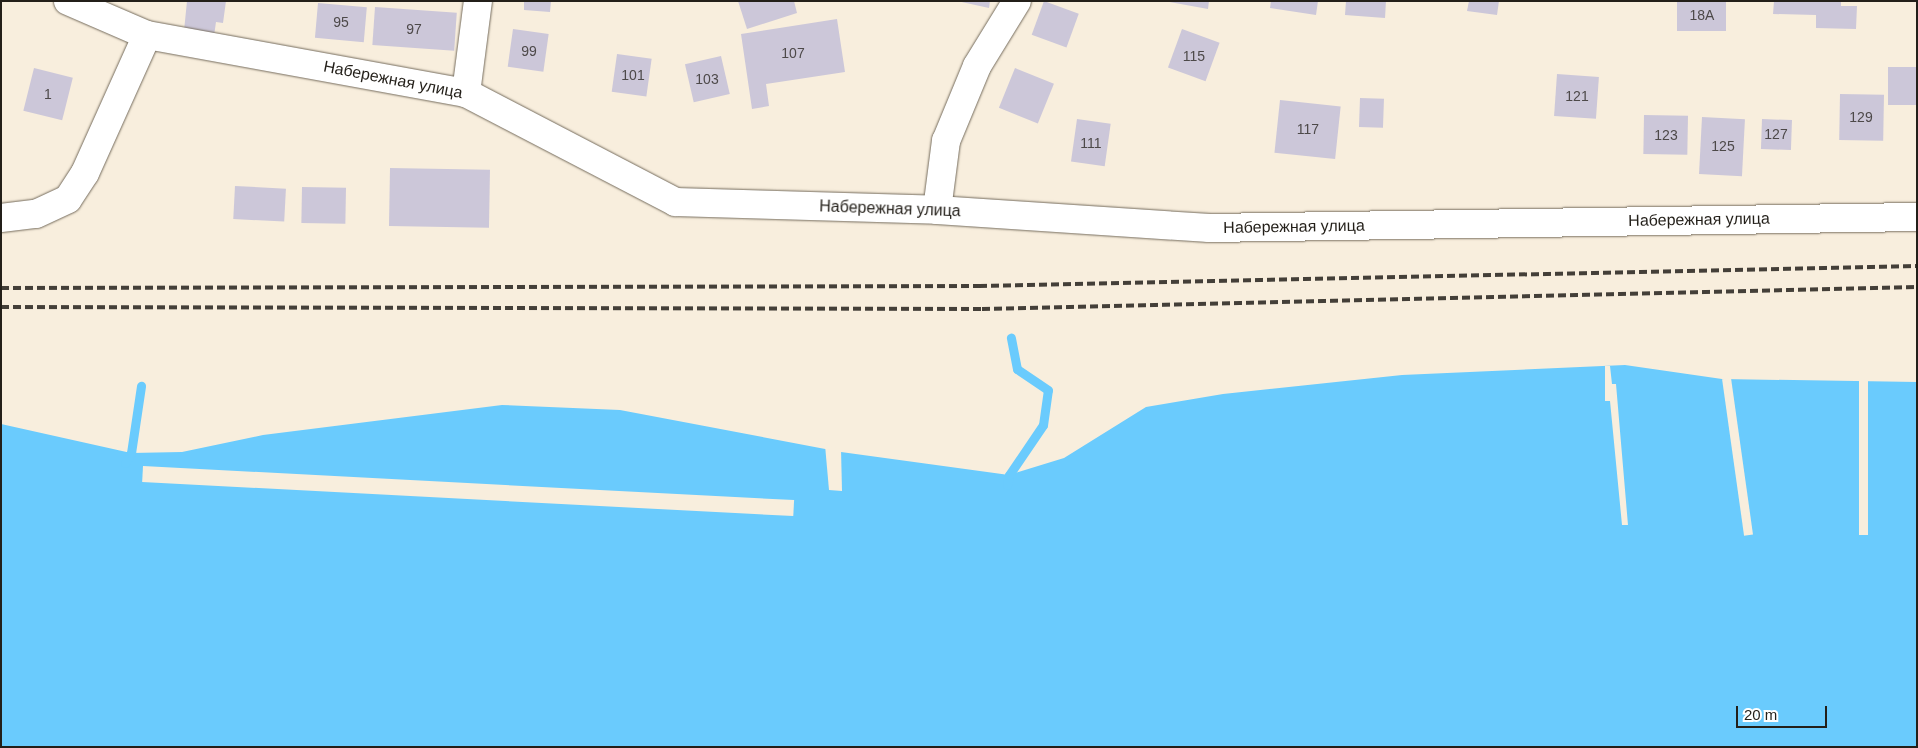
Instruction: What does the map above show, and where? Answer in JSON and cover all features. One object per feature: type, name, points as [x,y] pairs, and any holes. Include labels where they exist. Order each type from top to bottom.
[{"type":"street","name":"Набережная улица","points":[[68,1],[147,35],[466,93],[675,202],[937,210],[1209,228],[1917,217]]},
{"type":"street","points":[[466,93],[478,1]]},
{"type":"street","points":[[937,210],[946,141],[977,66],[1017,1]]},
{"type":"street","points":[[1,218],[36,214],[68,199],[85,173],[147,35]]},
{"type":"water","points":[[1625,365],[1722,379],[1917,382],[1917,747],[1,747],[1,424],[131,453],[182,452],[263,435],[502,405],[620,410],[841,452],[1009,475],[1064,458],[1146,407],[1223,394],[1402,375]]},
{"type":"pier","points":[[1605,366],[1610,366],[1612,384],[1616,384],[1628,525],[1622,525],[1610,401],[1605,401]]},
{"type":"pier","points":[[1731,378],[1753,534],[1744,536],[1722,379]]},
{"type":"pier","points":[[1859,381],[1868,381],[1868,535],[1859,535]]},
{"type":"pier","points":[[825,445],[841,449],[842,491],[829,490]]},
{"type":"pier","points":[[143,466],[794,500],[793,516],[142,482]]},
{"type":"building","points":[[187,1],[226,1],[223,23],[216,22],[214,36],[184,31]]},
{"type":"building","points":[[524,1],[551,1],[550,12],[524,10]]},
{"type":"building","points":[[738,1],[794,1],[797,13],[747,29]]},
{"type":"building","points":[[957,1],[990,1],[989,8]]},
{"type":"building","points":[[1044,1],[1079,14],[1066,47],[1032,35]]},
{"type":"building","points":[[1164,1],[1209,1],[1208,9]]},
{"type":"building","points":[[1271,1],[1318,1],[1316,15],[1270,8]]},
{"type":"building","points":[[1346,1],[1386,1],[1385,18],[1345,15]]},
{"type":"building","points":[[1469,1],[1499,1],[1497,15],[1467,11]]},
{"type":"building","points":[[1677,1],[1726,1],[1726,31],[1677,31]]},
{"type":"building","points":[[1774,1],[1841,1],[1841,6],[1857,6],[1856,29],[1816,28],[1816,15],[1773,14]]},
{"type":"building","points":[[318,3],[367,7],[364,42],[315,38]]},
{"type":"building","points":[[375,7],[457,13],[454,51],[372,45]]},
{"type":"building","points":[[837,19],[845,72],[766,84],[769,106],[752,109],[741,34]]},
{"type":"building","points":[[513,29],[549,34],[543,72],[508,67]]},
{"type":"building","points":[[1182,29],[1220,43],[1206,81],[1168,68]]},
{"type":"building","points":[[617,54],[652,59],[646,97],[612,92]]},
{"type":"building","points":[[721,56],[730,94],[694,102],[685,64]]},
{"type":"building","points":[[1888,67],[1917,67],[1917,105],[1888,105]]},
{"type":"building","points":[[34,68],[73,78],[62,120],[23,111]]},
{"type":"building","points":[[1015,68],[1054,84],[1038,124],[999,108]]},
{"type":"building","points":[[1557,74],[1599,77],[1596,119],[1554,116]]},
{"type":"building","points":[[1840,94],[1884,95],[1883,141],[1839,140]]},
{"type":"building","points":[[1360,98],[1384,99],[1383,128],[1359,127]]},
{"type":"building","points":[[1280,100],[1341,106],[1335,159],[1274,153]]},
{"type":"building","points":[[1644,115],[1688,116],[1687,155],[1643,154]]},
{"type":"building","points":[[1702,117],[1745,119],[1742,176],[1699,174]]},
{"type":"building","points":[[1077,119],[1111,124],[1105,166],[1071,162]]},
{"type":"building","points":[[1762,119],[1792,120],[1791,150],[1761,149]]},
{"type":"building","points":[[390,168],[490,170],[489,228],[389,226]]},
{"type":"building","points":[[235,186],[286,189],[284,222],[233,219]]},
{"type":"building","points":[[302,187],[346,188],[345,224],[301,223]]},
{"type":"waterway","points":[[1007,485],[1009,475],[1043,425],[1048,390],[1017,369],[1011,338]]},
{"type":"waterway","points":[[125,463],[131,453],[141,386]]},
{"type":"railway","points":[[1,288],[979,286],[1917,266]]},
{"type":"railway","points":[[1,307],[982,309],[1917,287]]}]
